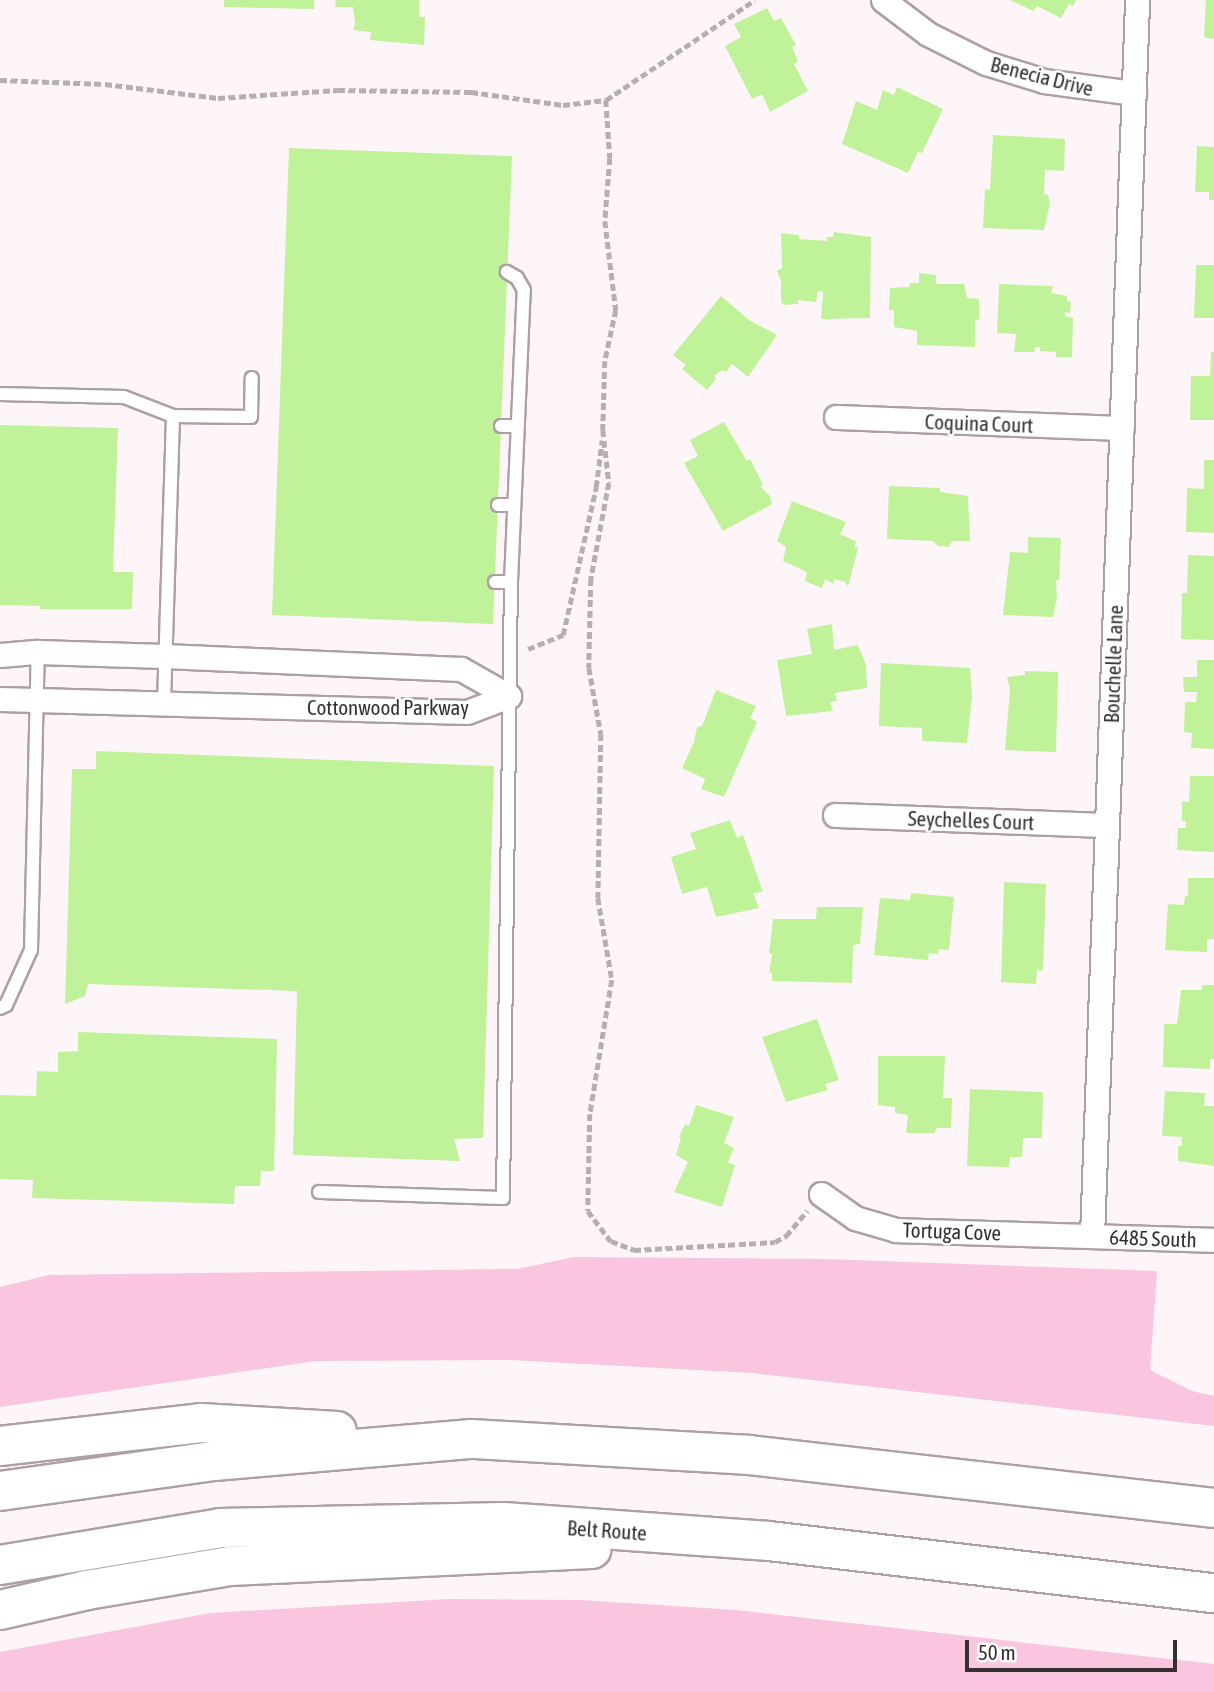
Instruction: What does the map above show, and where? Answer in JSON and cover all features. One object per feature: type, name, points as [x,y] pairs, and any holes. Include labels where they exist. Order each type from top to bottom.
[{"type":"highway","points":[[0,1446],[201,1423],[749,1455],[1214,1508]]},
{"type":"highway","points":[[0,1492],[215,1461],[472,1440]]},
{"type":"highway","name":"Belt Route","points":[[0,1565],[220,1528],[505,1522],[769,1541],[1214,1593]]},
{"type":"highway","points":[[0,1610],[87,1590],[230,1566],[769,1541]]},
{"type":"street","name":"Benecia Drive","points":[[883,0],[928,34],[986,63],[1044,80],[1134,93]]},
{"type":"street","name":"Bouchelle Lane","points":[[1092,1236],[1137,0]]},
{"type":"street","name":"Coquina Court","points":[[836,417],[1122,428]]},
{"type":"street","name":"Cottonwood Parkway","points":[[0,655],[38,652],[461,669],[509,696]]},
{"type":"street","name":"Cottonwood Parkway","points":[[0,699],[467,712],[509,696]]},
{"type":"street","name":"Seychelles Court","points":[[835,815],[1107,825]]},
{"type":"street","name":"Tortuga Cove","points":[[821,1194],[855,1218],[896,1230],[1092,1236]]},
{"type":"street","name":"6485 South","points":[[1092,1236],[1214,1240]]},
{"type":"lane","points":[[319,1192],[502,1198],[511,582],[524,289],[517,278],[507,272]]},
{"type":"lane","points":[[0,394],[124,397],[173,416],[251,417],[252,378]]},
{"type":"lane","points":[[164,703],[173,416]]},
{"type":"lane","points":[[501,426],[518,426]]},
{"type":"lane","points":[[498,505],[514,506]]},
{"type":"lane","points":[[495,582],[511,582]]},
{"type":"lane","points":[[0,1008],[6,1005],[31,950],[38,652]]},
{"type":"path","points":[[0,80],[105,84],[218,97],[338,90],[471,92],[563,105],[606,100],[755,0]]},
{"type":"path","points":[[524,650],[563,635],[596,487],[603,430],[606,361],[615,310],[605,221],[610,158],[606,100]]},
{"type":"path","points":[[603,430],[610,483],[591,579],[589,668],[601,734],[598,898],[612,980],[590,1114],[588,1211],[611,1241],[634,1250],[775,1242],[786,1236]]},
{"type":"shaded area","points":[[574,1257],[825,1259],[1157,1271],[1150,1370],[1192,1391],[1214,1396],[1214,1426],[752,1373],[511,1360],[316,1361],[0,1407],[0,1287],[49,1275],[517,1269]]},
{"type":"shaded area","points":[[449,1599],[581,1600],[736,1610],[1214,1664],[1214,1692],[0,1692],[0,1652],[210,1613]]},
{"type":"building","points":[[224,0],[314,0],[314,9],[224,7]]},
{"type":"building","points":[[336,0],[419,0],[419,17],[425,17],[424,45],[370,40],[371,32],[353,30],[353,7],[335,7]]},
{"type":"building","points":[[1010,0],[1076,0],[1073,6],[1069,4],[1061,18],[1037,6],[1033,11]]},
{"type":"building","points":[[1206,0],[1214,0],[1214,39],[1205,38],[1204,35]]},
{"type":"building","points":[[767,8],[774,21],[781,18],[796,45],[792,47],[798,61],[794,64],[808,91],[770,112],[762,94],[752,99],[725,46],[741,37],[734,24]]},
{"type":"building","points":[[897,87],[943,109],[922,153],[918,152],[908,173],[842,144],[856,101],[877,110],[883,90],[894,95]]},
{"type":"building","points":[[993,135],[1065,139],[1064,171],[1045,170],[1044,194],[1048,195],[1050,203],[1044,230],[983,228],[985,189],[990,190]]},
{"type":"building","points":[[1197,146],[1214,147],[1214,200],[1209,200],[1209,192],[1195,192]]},
{"type":"building","points":[[289,148],[512,156],[493,624],[272,615]]},
{"type":"building","points":[[834,232],[871,237],[870,318],[821,319],[823,292],[818,291],[816,302],[798,300],[798,304],[784,305],[781,302],[781,281],[777,271],[782,268],[781,233],[799,235],[799,239],[827,241],[827,237],[833,237]]},
{"type":"building","points":[[1196,265],[1214,265],[1214,318],[1194,318]]},
{"type":"building","points":[[919,273],[936,275],[936,284],[964,284],[967,298],[979,299],[979,320],[975,319],[975,347],[917,345],[917,331],[894,327],[894,310],[889,310],[890,288],[909,287],[910,283],[919,283]]},
{"type":"building","points":[[999,284],[1053,286],[1051,293],[1067,296],[1067,301],[1071,302],[1070,313],[1065,312],[1065,316],[1073,318],[1072,357],[1056,357],[1056,352],[1040,351],[1040,347],[1035,347],[1034,352],[1014,352],[1016,334],[997,333]]},
{"type":"building","points":[[721,296],[749,320],[777,335],[748,377],[732,364],[726,372],[722,370],[714,376],[716,379],[707,390],[682,369],[686,365],[673,355]]},
{"type":"building","points":[[1211,352],[1214,352],[1214,420],[1190,420],[1191,376],[1210,376]]},
{"type":"building","points":[[724,422],[747,461],[750,459],[763,485],[760,486],[770,496],[772,504],[723,531],[684,463],[698,456],[690,440]]},
{"type":"building","points":[[0,425],[118,428],[113,572],[133,572],[132,609],[40,609],[40,606],[0,605]]},
{"type":"building","points":[[1204,460],[1214,460],[1214,533],[1186,532],[1187,488],[1204,489]]},
{"type":"building","points":[[889,486],[940,488],[940,492],[968,496],[970,541],[952,541],[949,547],[938,546],[933,541],[887,539]]},
{"type":"building","points":[[792,501],[846,522],[840,534],[857,542],[854,546],[858,548],[848,587],[845,582],[835,579],[833,584],[825,579],[822,588],[805,581],[807,572],[783,561],[786,547],[777,541]]},
{"type":"building","points":[[1028,537],[1061,538],[1059,581],[1056,580],[1057,597],[1053,617],[1003,615],[1010,552],[1028,553]]},
{"type":"building","points":[[1188,555],[1214,556],[1214,640],[1181,639],[1182,593],[1187,593]]},
{"type":"building","points":[[832,624],[834,650],[858,645],[866,665],[867,688],[835,693],[837,701],[830,702],[833,711],[786,716],[777,660],[812,654],[807,629]]},
{"type":"building","points":[[1197,660],[1214,660],[1214,749],[1191,748],[1192,733],[1184,732],[1185,702],[1196,702],[1197,692],[1184,692],[1183,677],[1197,677]]},
{"type":"building","points":[[881,663],[970,668],[972,696],[967,743],[922,741],[922,728],[879,726]]},
{"type":"building","points":[[1025,671],[1058,672],[1056,752],[1005,750],[1010,689],[1007,677],[1025,675]]},
{"type":"building","points":[[716,690],[756,706],[750,718],[757,722],[724,797],[701,789],[705,779],[682,768],[694,742],[697,727],[702,726]]},
{"type":"building","points":[[96,751],[494,766],[483,1138],[454,1139],[460,1161],[293,1155],[297,991],[88,984],[85,996],[65,1004],[72,769],[96,769]]},
{"type":"building","points":[[1190,776],[1214,776],[1214,852],[1177,850],[1178,828],[1186,828],[1186,821],[1182,821],[1182,801],[1189,802]]},
{"type":"building","points":[[730,820],[737,838],[743,835],[763,892],[753,893],[759,908],[716,917],[707,887],[682,894],[671,857],[696,849],[690,833]]},
{"type":"building","points":[[1188,878],[1214,878],[1214,939],[1207,939],[1207,952],[1165,950],[1168,904],[1184,905],[1185,896],[1188,896]]},
{"type":"building","points":[[1004,882],[1046,884],[1043,971],[1037,970],[1036,984],[1001,982]]},
{"type":"building","points":[[911,893],[954,897],[949,950],[939,949],[938,954],[929,953],[928,960],[874,955],[880,898],[910,900]]},
{"type":"building","points":[[817,907],[863,907],[860,944],[853,945],[852,983],[772,981],[772,973],[769,973],[772,954],[769,953],[773,919],[816,919]]},
{"type":"building","points":[[1202,985],[1214,985],[1214,1059],[1210,1059],[1210,1069],[1163,1067],[1164,1024],[1177,1024],[1181,990],[1202,990]]},
{"type":"building","points":[[817,1019],[839,1080],[825,1084],[828,1090],[786,1102],[762,1037]]},
{"type":"building","points":[[78,1032],[277,1039],[274,1171],[261,1171],[260,1186],[235,1186],[234,1204],[32,1198],[33,1180],[0,1179],[0,1095],[36,1096],[37,1071],[58,1072],[58,1052],[78,1051]]},
{"type":"building","points":[[878,1056],[945,1056],[943,1098],[952,1098],[951,1128],[936,1128],[935,1133],[906,1133],[908,1115],[895,1113],[895,1107],[878,1105]]},
{"type":"building","points":[[970,1089],[1043,1092],[1042,1138],[1023,1138],[1022,1157],[1010,1157],[1009,1167],[967,1166]]},
{"type":"building","points":[[1165,1091],[1205,1093],[1204,1106],[1214,1106],[1214,1166],[1178,1161],[1178,1146],[1182,1146],[1182,1137],[1162,1136]]},
{"type":"building","points":[[696,1105],[734,1117],[724,1143],[734,1148],[728,1163],[735,1165],[722,1207],[674,1192],[688,1162],[676,1155],[681,1138],[679,1137],[685,1124],[689,1126]]}]
